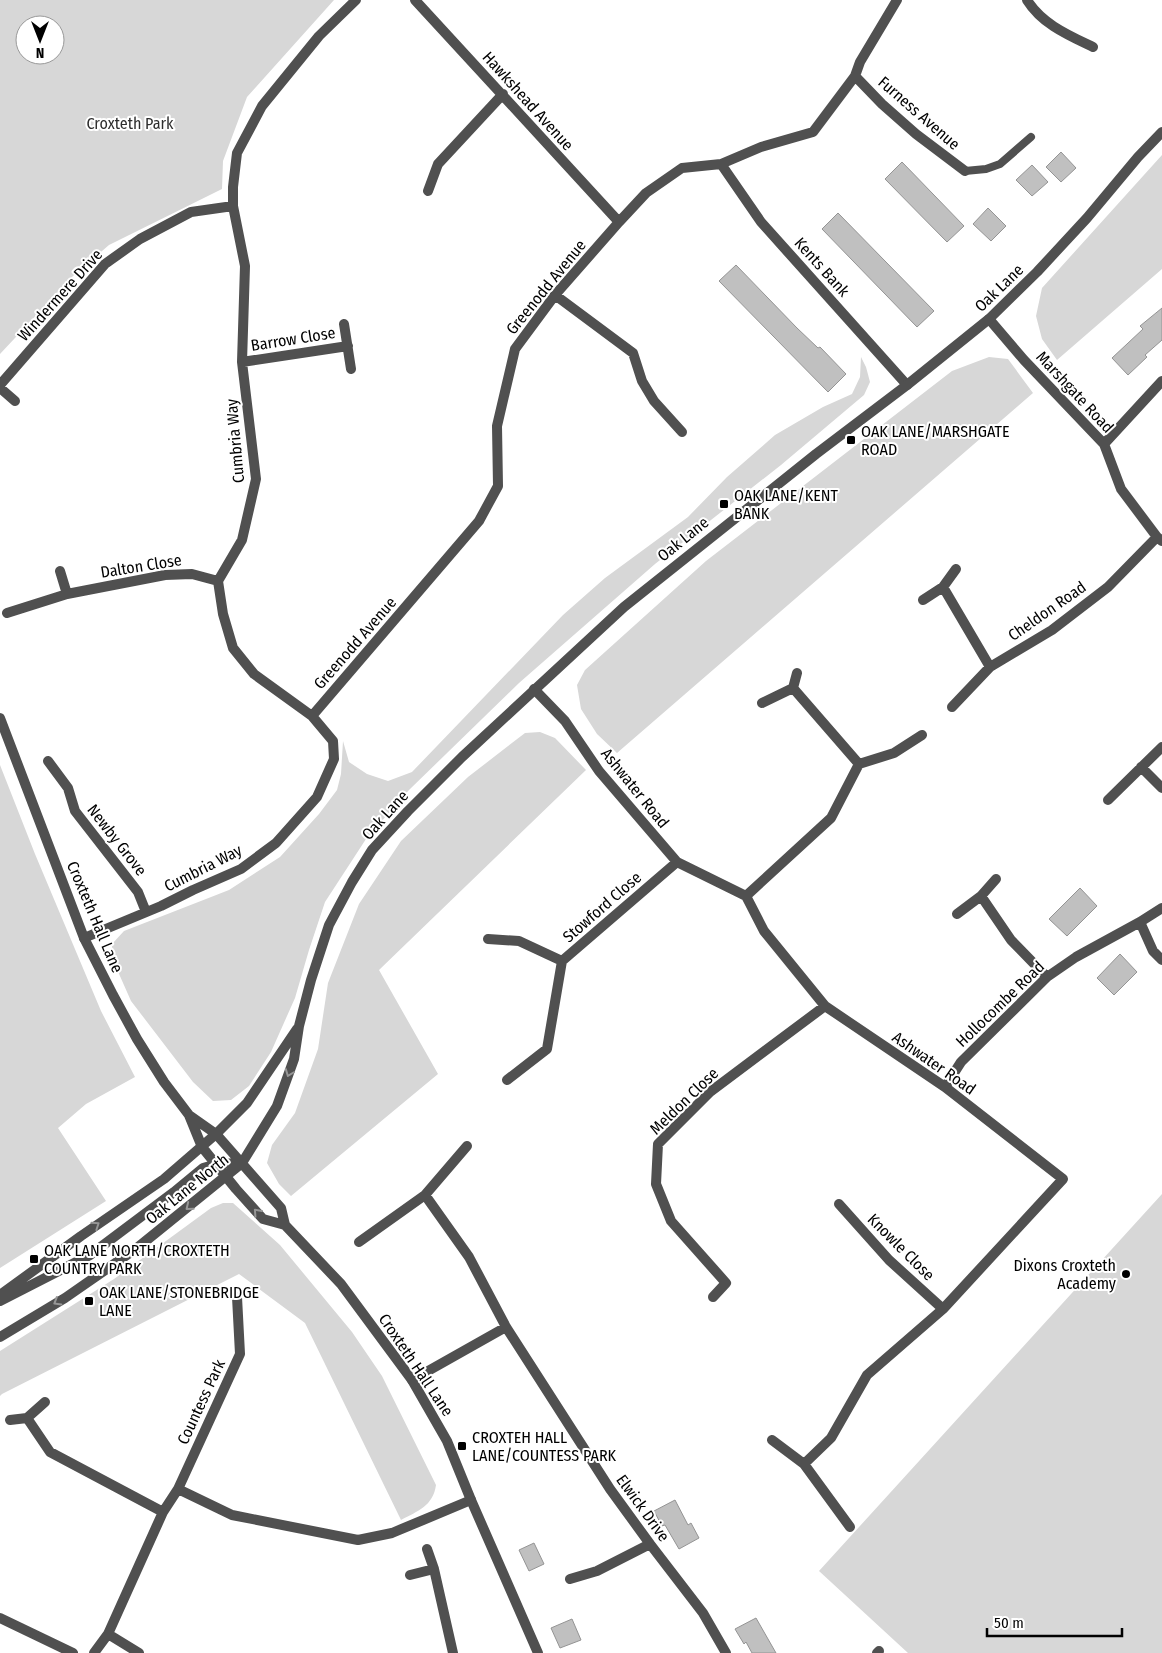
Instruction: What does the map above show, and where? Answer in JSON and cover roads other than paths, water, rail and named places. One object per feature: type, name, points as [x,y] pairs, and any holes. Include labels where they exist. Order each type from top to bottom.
[{"type":"street","name":"Cumbria Way","points":[[84,938],[241,869],[276,843],[317,797],[334,759],[333,741],[312,716],[254,674],[233,648],[223,614],[218,581],[242,540],[256,480],[242,362],[245,266],[233,206],[237,153],[262,106],[319,36],[356,0]]},
{"type":"street","name":"Hawkshead Avenue","points":[[415,0],[619,222]]},
{"type":"street","name":"Greenodd Avenue","points":[[312,716],[480,521],[498,486],[497,426],[515,349],[555,295],[646,193],[682,168],[721,164],[761,147],[813,132],[854,76],[860,62],[898,0]]},
{"type":"street","points":[[1028,0],[1051,26],[1093,47]]},
{"type":"street","name":"Furness Avenue","points":[[854,76],[916,134],[965,171]]},
{"type":"street","points":[[428,191],[438,164],[503,94]]},
{"type":"street","name":"Oak Lane","points":[[242,1163],[277,1106],[294,1059],[299,1026],[310,980],[329,925],[372,850],[422,797],[534,689],[624,607],[989,319],[1081,225],[1138,157],[1162,132]]},
{"type":"street","name":"Kents Bank","points":[[721,164],[761,222],[907,385]]},
{"type":"street","name":"Windermere Drive","points":[[15,401],[0,386],[105,264],[140,239],[191,212],[233,206]]},
{"type":"street","points":[[555,295],[633,353],[642,381],[650,394],[682,432]]},
{"type":"street","name":"Marshgate Road","points":[[989,319],[1024,360],[1104,444],[1121,489],[1160,539]]},
{"type":"street","name":"Barrow Close","points":[[344,324],[351,369]]},
{"type":"street","name":"Barrow Close","points":[[242,362],[348,346]]},
{"type":"street","points":[[1104,444],[1162,382]]},
{"type":"street","name":"Cheldon Road","points":[[952,707],[990,667],[1052,630],[1084,606],[1108,587],[1160,539]]},
{"type":"street","points":[[923,600],[943,588],[956,569]]},
{"type":"street","points":[[60,572],[67,594]]},
{"type":"street","name":"Dalton Close","points":[[7,613],[67,594],[166,575],[192,574],[218,581]]},
{"type":"street","points":[[943,588],[990,667]]},
{"type":"street","points":[[762,703],[792,688],[797,673]]},
{"type":"street","points":[[792,688],[859,764]]},
{"type":"street","name":"Ashwater Road","points":[[534,689],[565,721],[599,771],[677,862],[746,896],[764,931],[825,1006],[946,1087],[1063,1179],[943,1309],[867,1375],[831,1438],[804,1464]]},
{"type":"street","name":"Croxteth Hall Lane","points":[[0,718],[84,938],[137,1040],[164,1082],[190,1115],[216,1134],[281,1208],[285,1225],[341,1284],[412,1380],[447,1441],[538,1653]]},
{"type":"street","points":[[746,896],[831,818],[859,764],[894,753],[922,735]]},
{"type":"street","points":[[1108,800],[1162,747]]},
{"type":"street","name":"Newby Grove","points":[[48,761],[68,788],[74,811],[138,892],[146,912]]},
{"type":"street","points":[[1142,767],[1162,788]]},
{"type":"street","name":"Stowford Close","points":[[507,1080],[547,1049],[562,961],[677,862]]},
{"type":"street","points":[[957,914],[981,896],[996,879]]},
{"type":"street","points":[[981,896],[1011,940],[1047,977]]},
{"type":"street","name":"Hollocombe Road","points":[[946,1087],[961,1062],[1047,977],[1076,957],[1162,908]]},
{"type":"street","points":[[1140,922],[1153,951],[1162,960]]},
{"type":"street","points":[[488,939],[519,941],[562,961]]},
{"type":"street","name":"Meldon Close","points":[[713,1297],[726,1283],[672,1221],[656,1184],[658,1144],[710,1092],[825,1006]]},
{"type":"street","name":"Oak Lane","points":[[216,1134],[246,1103],[299,1026]]},
{"type":"street","name":"Croxteth Hall Lane","points":[[190,1115],[202,1147],[263,1219],[285,1225]]},
{"type":"street","name":"Oak Lane North","points":[[0,1295],[164,1179],[216,1134]]},
{"type":"street","points":[[359,1242],[424,1195],[467,1146]]},
{"type":"street","points":[[0,1301],[90,1255],[203,1168],[217,1164],[242,1163]]},
{"type":"street","name":"Oak Lane North","points":[[0,1337],[65,1298],[137,1248],[242,1163]]},
{"type":"street","name":"Elwick Drive","points":[[424,1195],[469,1257],[506,1327],[610,1489],[703,1613],[726,1653]]},
{"type":"street","name":"Knowle Close","points":[[839,1204],[889,1260],[943,1309]]},
{"type":"street","name":"Countess Park","points":[[94,1653],[108,1634],[163,1512],[178,1489],[240,1354],[237,1297]]},
{"type":"street","points":[[412,1380],[506,1327]]},
{"type":"street","points":[[10,1420],[27,1418],[45,1402]]},
{"type":"street","points":[[27,1418],[50,1452],[163,1512]]},
{"type":"street","points":[[772,1440],[804,1464],[850,1527]]},
{"type":"street","points":[[178,1489],[232,1515],[358,1540],[392,1533],[471,1500]]},
{"type":"street","points":[[570,1579],[597,1570],[650,1544]]},
{"type":"street","points":[[427,1549],[434,1569],[453,1653]]},
{"type":"street","points":[[410,1575],[434,1569]]},
{"type":"street","points":[[0,1618],[74,1653]]},
{"type":"street","points":[[108,1634],[139,1653]]},
{"type":"lane","points":[[965,171],[986,169],[1000,164],[1030,137]]},
{"type":"place","name":"OAK LANE/MARSHGATE ROAD","points":[[851,440]]},
{"type":"place","name":"OAK LANE/KENT BANK","points":[[724,504]]},
{"type":"place","name":"OAK LANE NORTH/CROXTETH COUNTRY PARK","points":[[34,1259]]},
{"type":"place","name":"Dixons Croxteth Academy","points":[[1126,1274]]},
{"type":"place","name":"OAK LANE/STONEBRIDGE LANE","points":[[89,1301]]},
{"type":"place","name":"CROXTEH HALL LANE/COUNTESS PARK","points":[[462,1446]]},
{"type":"park label","name":"Croxteth Park","points":[[130,123]]}]
